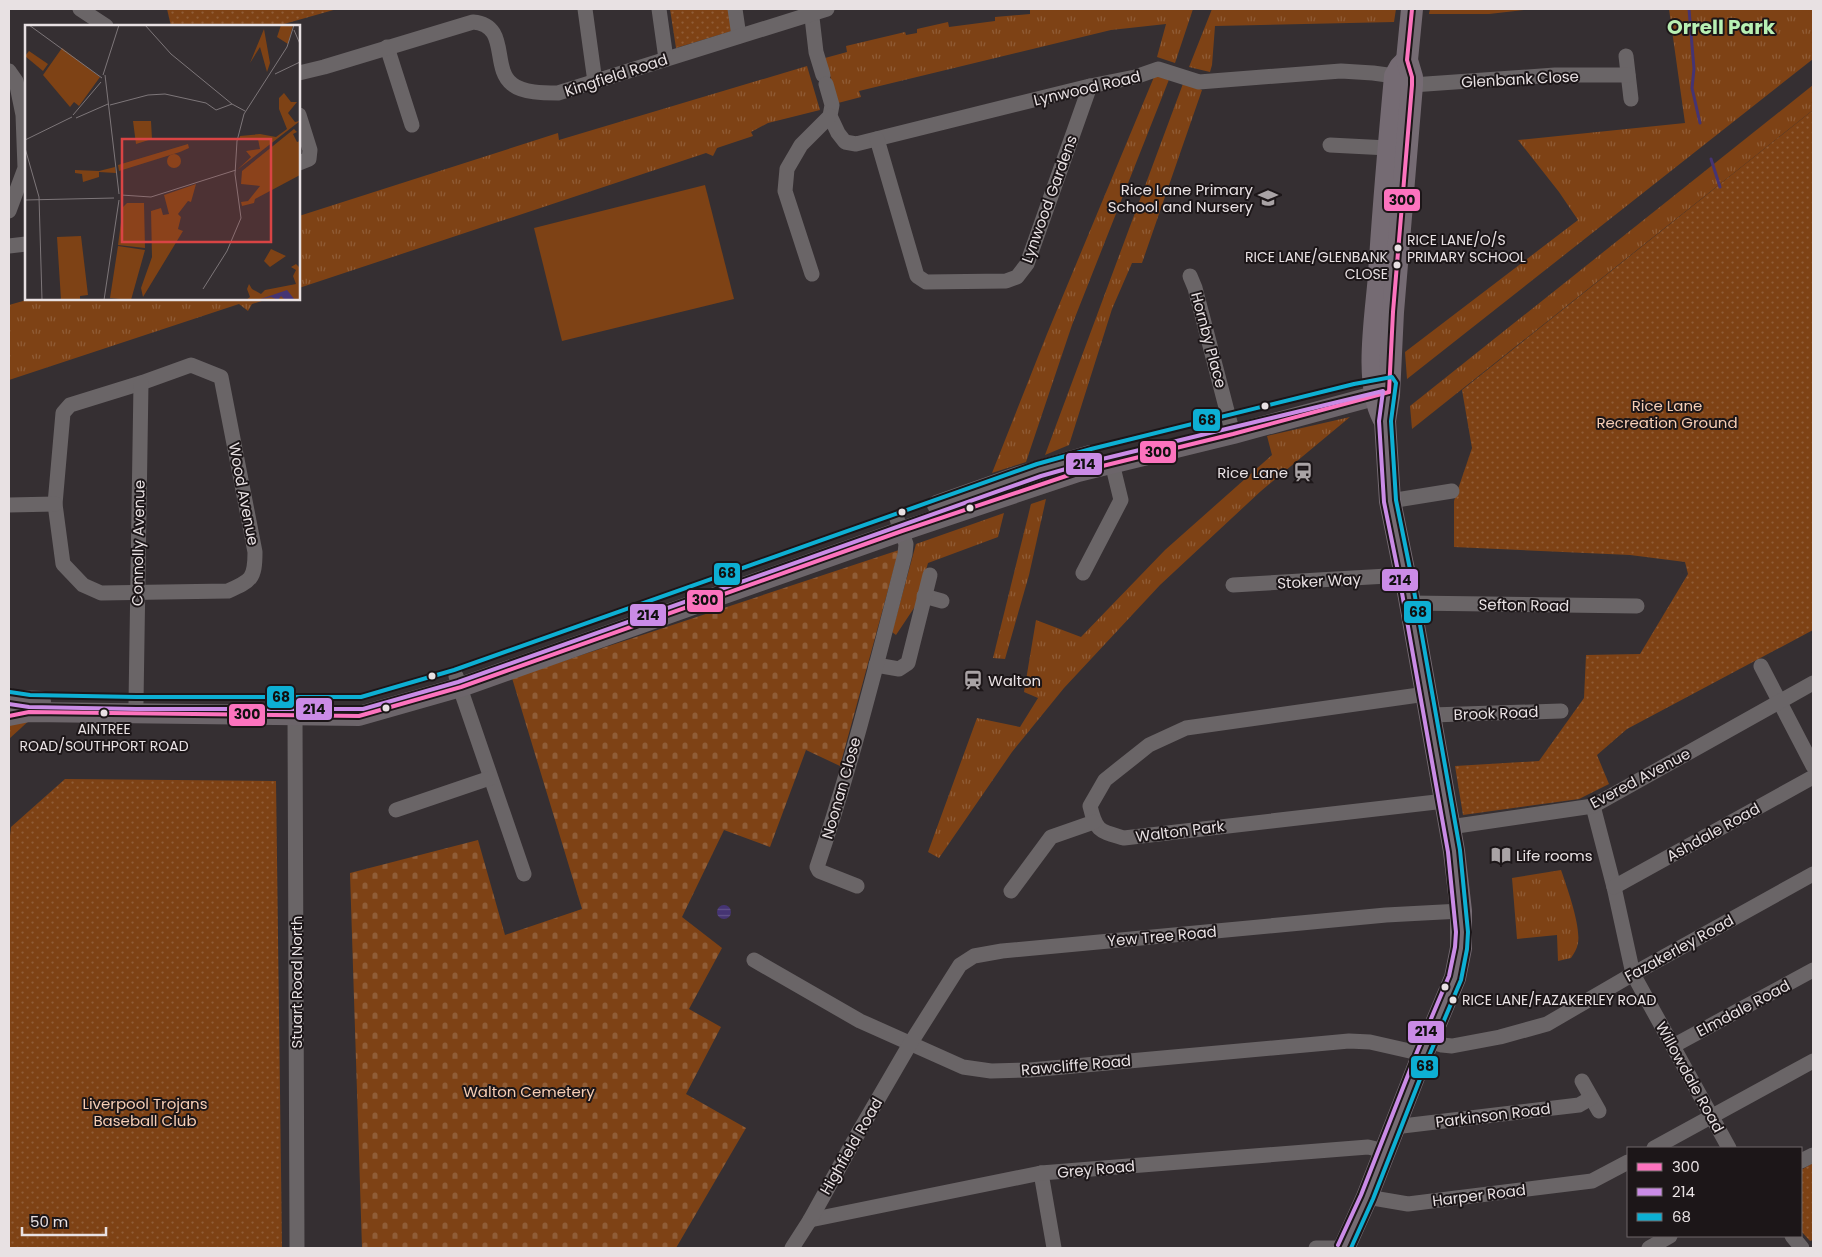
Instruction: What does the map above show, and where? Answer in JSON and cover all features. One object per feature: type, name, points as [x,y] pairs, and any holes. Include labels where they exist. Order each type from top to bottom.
[{"type":"highway","points":[[1383,400],[1393,312],[1405,74],[1412,9]]},
{"type":"highway","points":[[1343,1248],[1367,1197],[1455,978],[1461,948],[1461,911],[1446,801],[1390,501],[1383,400],[1373,360],[1388,148],[1405,74]]},
{"type":"main road","points":[[900,525],[1012,495],[1039,470],[1092,455],[1383,400]]},
{"type":"main road","points":[[9,716],[29,712],[359,716],[1025,482],[1078,472],[1231,428]]},
{"type":"main road","points":[[9,698],[16,700],[136,703],[362,703],[458,681]]},
{"type":"street","points":[[585,9],[595,82]]},
{"type":"street","points":[[660,9],[666,59]]},
{"type":"street","points":[[735,9],[739,36]]},
{"type":"street","name":"Kingfield Road","points":[[300,73],[469,22],[477,22],[492,31],[506,77],[516,87],[526,90],[558,93],[739,36],[811,11],[827,9]]},
{"type":"street","points":[[89,11],[105,25]]},
{"type":"street","name":"Lynwood Road","points":[[811,11],[818,57],[838,134],[845,142],[856,144],[1090,86],[1135,77],[1158,69],[1192,81],[1209,82],[1341,71],[1405,74]]},
{"type":"street","points":[[387,47],[413,127]]},
{"type":"street","points":[[1626,56],[1631,99]]},
{"type":"street","points":[[9,71],[16,81],[25,115],[25,168],[9,211]]},
{"type":"street","name":"Glenbank Close","points":[[1405,74],[1628,75]]},
{"type":"street","name":"Lynwood Gardens","points":[[877,140],[918,276],[926,282],[1006,281],[1017,277],[1027,264],[1090,86]]},
{"type":"street","points":[[812,274],[785,191],[787,169],[801,145],[831,111]]},
{"type":"street","points":[[300,118],[310,150],[308,160],[300,163]]},
{"type":"street","points":[[1330,145],[1346,152],[1388,148]]},
{"type":"street","points":[[9,246],[25,244]]},
{"type":"street","name":"Hornby Place","points":[[1190,276],[1195,288],[1231,428]]},
{"type":"street","name":"Wood Avenue","points":[[137,593],[228,591],[246,584],[255,570],[255,552],[221,377],[191,365],[141,383]]},
{"type":"street","points":[[137,593],[101,593],[83,585],[70,572],[63,564],[55,504],[63,413],[70,405],[141,383]]},
{"type":"street","name":"Connolly Avenue","points":[[136,703],[141,383]]},
{"type":"street","points":[[1083,573],[1121,500],[1112,463]]},
{"type":"street","points":[[1390,501],[1452,491]]},
{"type":"street","points":[[9,505],[55,504]]},
{"type":"street","name":"Noonan Close","points":[[857,886],[819,871],[817,866],[833,820],[876,665],[904,554],[906,544],[900,525]]},
{"type":"street","points":[[876,665],[899,669],[908,663],[930,574]]},
{"type":"street","name":"Stoker Way","points":[[1233,585],[1405,575]]},
{"type":"street","points":[[924,596],[942,601]]},
{"type":"street","name":"Sefton Road","points":[[1410,603],[1637,606]]},
{"type":"street","points":[[1761,666],[1813,766]]},
{"type":"street","points":[[458,681],[524,874]]},
{"type":"street","name":"Evered Avenue","points":[[1450,828],[1593,806],[1813,683]]},
{"type":"street","points":[[1011,891],[1051,837],[1094,822],[1090,806],[1105,780],[1149,745],[1186,728],[1429,705]]},
{"type":"street","name":"Brook Road","points":[[1429,705],[1561,711]]},
{"type":"street","name":"Stuart Road North","points":[[294,716],[297,1248]]},
{"type":"street","name":"Ashdale Road","points":[[1614,887],[1813,776]]},
{"type":"street","points":[[396,810],[490,778]]},
{"type":"street","name":"Walton Park","points":[[1094,822],[1103,832],[1124,838],[1446,801]]},
{"type":"street","name":"Willowdale Road","points":[[1593,806],[1614,887],[1632,974],[1728,1147]]},
{"type":"street","name":"Fazakerley Road","points":[[1426,1047],[1452,1046],[1500,1037],[1547,1024],[1632,974],[1813,874]]},
{"type":"street","name":"Yew Tree Road","points":[[910,1044],[960,965],[974,956],[1012,950],[1386,915],[1461,911]]},
{"type":"street","name":"Rawcliffe Road","points":[[754,960],[860,1020],[910,1044],[963,1067],[991,1071],[1030,1070],[1349,1041],[1426,1047]]},
{"type":"street","name":"Elmdale Road","points":[[1673,1046],[1813,970]]},
{"type":"street","name":"Highfield Road","points":[[792,1248],[810,1220],[910,1044]]},
{"type":"street","points":[[1656,1147],[1813,1061]]},
{"type":"street","name":"Parkinson Road","points":[[1394,1127],[1595,1104],[1582,1081]]},
{"type":"street","name":"Grey Road","points":[[810,1220],[1041,1173],[1368,1147],[1385,1151]]},
{"type":"street","points":[[1802,1161],[1813,1154]]},
{"type":"street","name":"Harper Road","points":[[1367,1197],[1408,1204],[1592,1181],[1627,1163]]},
{"type":"street","points":[[1041,1173],[1054,1248]]},
{"type":"street","points":[[1649,1248],[1668,1237]]},
{"type":"street","points":[[1793,1237],[1802,1248]]},
{"type":"street","points":[[1316,1248],[1343,1248]]},
{"type":"green space","points":[[167,9],[337,9],[281,25],[171,25]]},
{"type":"green space","points":[[670,9],[730,9],[732,31],[676,48]]},
{"type":"green space","points":[[1193,9],[1175,63],[1157,57],[1166,24],[1111,30],[859,91],[861,97],[838,103],[825,58],[847,52],[846,46],[905,32],[906,35],[917,33],[917,29],[948,22],[949,27],[995,21],[995,17],[1030,14],[1030,10]]},
{"type":"green space","points":[[1212,9],[1396,9],[1394,22],[1215,26],[1210,72],[1189,67]]},
{"type":"green space","points":[[1430,9],[1533,9],[1489,14],[1429,14]]},
{"type":"green space","points":[[1669,9],[1813,9],[1813,59],[1407,379],[1405,352],[1578,220],[1559,192],[1518,140],[1685,123]]},
{"type":"green space","points":[[807,66],[820,110],[768,123],[751,132],[753,136],[717,148],[713,156],[706,153],[300,288],[300,216],[558,133],[559,140]]},
{"type":"green space","points":[[1154,77],[1170,77],[1072,325],[1026,462],[992,473],[1047,334]]},
{"type":"green space","points":[[1184,81],[1202,90],[1142,263],[1132,263],[1112,309],[1069,445],[1045,455]]},
{"type":"green space","points":[[1813,85],[1813,110],[1412,429],[1410,406]]},
{"type":"green space","name":"Rice Lane Recreation Ground","points":[[1813,110],[1813,630],[1627,729],[1597,755],[1609,784],[1579,799],[1463,815],[1455,766],[1539,761],[1584,698],[1586,655],[1640,654],[1688,574],[1685,562],[1630,555],[1454,547],[1454,501],[1472,448],[1462,390]]},
{"type":"green space","points":[[705,185],[734,299],[562,341],[534,228]]},
{"type":"green space","points":[[26,300],[265,300],[252,304],[248,311],[239,304],[9,380],[9,305]]},
{"type":"green space","points":[[1350,417],[1261,491],[1160,585],[1064,688],[1012,752],[939,858],[928,852],[977,718],[1020,727],[1038,698],[1024,692],[1036,620],[1081,637],[1165,550],[1272,455],[1267,436]]},
{"type":"green space","points":[[1046,499],[1029,575],[1005,659],[993,658],[1031,504]]},
{"type":"green space","points":[[1004,513],[998,537],[928,563],[916,605],[896,635],[892,632],[916,544]]},
{"type":"green space","name":"Walton Cemetery","points":[[899,550],[840,766],[806,750],[770,847],[724,830],[682,917],[722,948],[689,1009],[721,1027],[686,1094],[746,1128],[676,1248],[362,1248],[350,873],[478,840],[505,935],[582,909],[512,678]]},
{"type":"green space","points":[[33,717],[9,739],[9,723]]},
{"type":"green space","name":"Liverpool Trojans Baseball Club","points":[[65,779],[276,781],[282,1248],[9,1248],[9,845],[11,827]]},
{"type":"green space","points":[[1561,870],[1573,906],[1578,943],[1571,958],[1558,961],[1557,935],[1517,939],[1512,878]]},
{"type":"green space","points":[[1813,1163],[1813,1240],[1810,1241],[1802,1232],[1802,1169]]},
{"type":"shaded area","points":[[721,905],[727,905],[731,912],[727,919],[721,919],[717,915],[717,909]]},
{"type":"waterway","points":[[1689,9],[1694,69],[1692,88],[1700,123]]},
{"type":"waterway","points":[[1711,159],[1720,187]]},
{"type":"transit line","name":"300","points":[[1389,392],[1393,312],[1412,85],[1412,77],[1407,60],[1412,9]]},
{"type":"transit line","name":"68","points":[[10,692],[30,695],[136,697],[361,697],[454,670],[1037,464],[1354,384],[1392,377],[1396,383],[1391,421],[1396,500],[1460,850],[1468,932],[1461,980],[1373,1199],[1351,1248]]},
{"type":"transit line","name":"214","points":[[9,704],[29,707],[136,709],[363,709],[458,682],[1041,476],[1094,461],[1383,391],[1379,421],[1384,502],[1448,852],[1456,932],[1449,976],[1361,1195],[1338,1245]]},
{"type":"transit line","name":"300","points":[[9,716],[29,712],[359,716],[461,687],[902,531],[1078,472],[1233,434],[1389,392]]},
{"type":"place","name":"Rice Lane Primary School and Nursery","points":[[1268,198]]},
{"type":"place","name":"RICE LANE/O/S PRIMARY SCHOOL","points":[[1398,248]]},
{"type":"place","name":"RICE LANE/GLENBANK CLOSE","points":[[1397,265]]},
{"type":"place","name":"Rice Lane","points":[[1303,472]]},
{"type":"place","name":"Walton","points":[[973,680]]},
{"type":"place","name":"AINTREE ROAD/SOUTHPORT ROAD","points":[[104,713]]},
{"type":"place","name":"Life rooms","points":[[1501,855]]},
{"type":"place","name":"RICE LANE/FAZAKERLEY ROAD","points":[[1453,1000]]},
{"type":"district","name":"Orrell Park","points":[[1721,27]]}]
